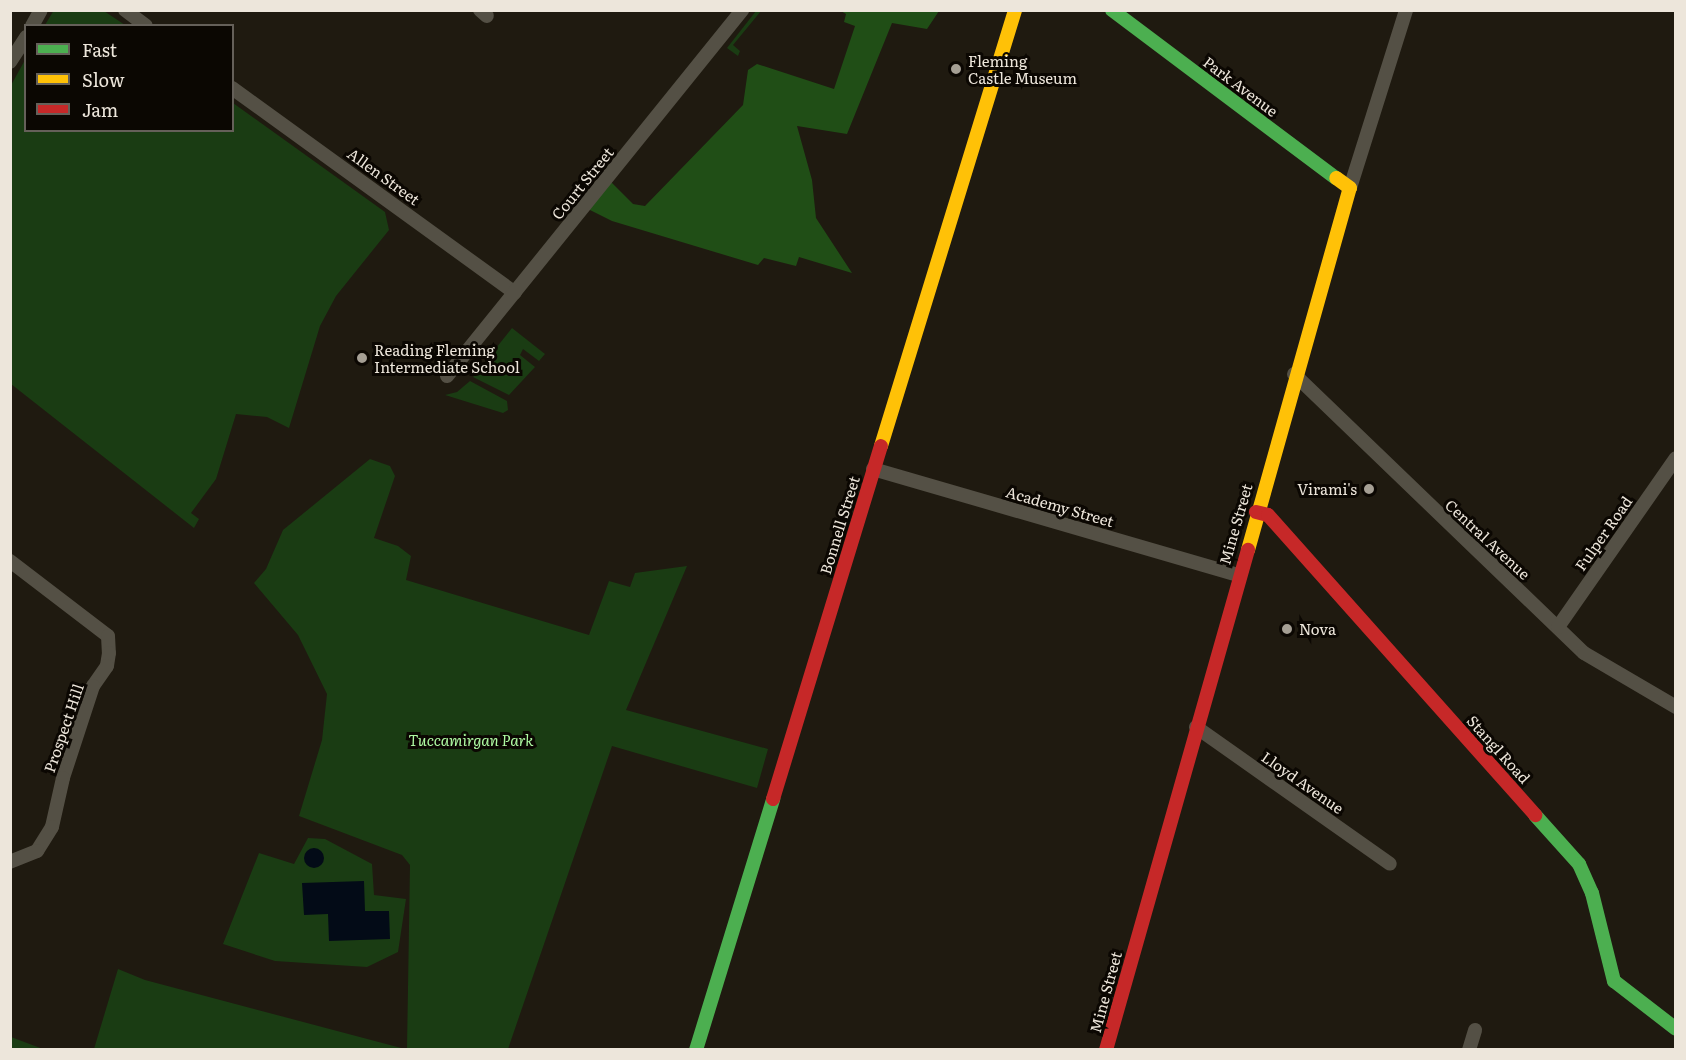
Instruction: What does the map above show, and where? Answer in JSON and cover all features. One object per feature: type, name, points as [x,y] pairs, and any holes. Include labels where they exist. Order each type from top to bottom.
[{"type":"street","points":[[33,24],[40,10]]},
{"type":"street","points":[[125,10],[143,24]]},
{"type":"street","name":"Court Street","points":[[447,376],[742,10]]},
{"type":"street","name":"Bonnell Street","points":[[696,1050],[1015,10]]},
{"type":"street","name":"Park Avenue","points":[[1112,10],[1350,188]]},
{"type":"street","name":"Mine Street","points":[[1106,1050],[1294,374],[1406,10]]},
{"type":"street","points":[[10,62],[24,39]]},
{"type":"street","name":"Allen Street","points":[[234,89],[514,293]]},
{"type":"street","name":"Central Avenue","points":[[1294,374],[1594,660],[1676,707]]},
{"type":"street","name":"Fulper Road","points":[[1558,627],[1676,459]]},
{"type":"street","name":"Academy Street","points":[[873,469],[1238,575]]},
{"type":"street","name":"Stangl Road","points":[[1256,512],[1268,515],[1579,864],[1592,893],[1614,981],[1676,1029]]},
{"type":"street","name":"Prospect Hill","points":[[10,561],[108,636],[109,653],[107,666],[93,686],[63,778],[52,827],[37,851],[10,862]]},
{"type":"street","name":"Lloyd Avenue","points":[[1196,727],[1390,864]]},
{"type":"street","points":[[1469,1050],[1475,1030]]},
{"type":"green space","points":[[54,10],[104,11],[124,24],[46,24]]},
{"type":"green space","points":[[756,11],[761,11],[733,45],[740,51],[738,56],[727,48]]},
{"type":"green space","points":[[841,11],[939,11],[927,29],[892,23],[847,134],[797,126],[812,180],[816,218],[852,273],[799,257],[796,266],[764,258],[758,265],[612,221],[586,208],[607,178],[633,204],[645,206],[743,105],[748,70],[757,64],[834,89],[855,26],[844,22],[846,14]]},
{"type":"green space","points":[[24,62],[24,132],[234,132],[234,104],[385,212],[389,230],[336,296],[320,326],[289,428],[267,417],[236,414],[216,479],[191,513],[199,519],[194,528],[11,384],[10,87]]},
{"type":"green space","points":[[512,328],[545,354],[539,361],[523,349],[520,355],[535,367],[509,395],[473,377]]},
{"type":"green space","points":[[470,381],[507,401],[508,410],[503,413],[445,395],[457,392]]},
{"type":"green space","name":"Tuccamirgan Park","points":[[370,459],[390,466],[395,476],[374,538],[398,546],[411,556],[406,580],[589,635],[609,581],[630,587],[635,573],[687,566],[626,710],[768,749],[757,788],[612,746],[508,1049],[407,1049],[410,865],[402,855],[299,816],[322,740],[327,694],[298,635],[254,583],[266,569],[283,530]]},
{"type":"green space","points":[[308,838],[325,839],[372,864],[374,895],[406,899],[398,952],[367,967],[275,961],[223,944],[259,853],[294,864]]},
{"type":"green space","points":[[118,969],[145,980],[405,1049],[94,1049]]},
{"type":"green space","points":[[11,1037],[43,1049],[11,1049]]},
{"type":"shaded area","points":[[314,848],[321,851],[324,858],[321,865],[314,868],[307,865],[304,858],[307,851]]},
{"type":"shaded area","points":[[364,881],[365,911],[389,911],[390,939],[329,941],[328,914],[304,915],[302,883]]},
{"type":"traffic: fast","points":[[1112,10],[1336,178]]},
{"type":"traffic: fast","points":[[696,1050],[773,799]]},
{"type":"traffic: fast","points":[[1535,815],[1579,864],[1592,893],[1614,981],[1676,1029]]},
{"type":"traffic: slow","points":[[881,446],[1015,10]]},
{"type":"traffic: slow","points":[[1248,550],[1350,188],[1336,178]]},
{"type":"traffic: jam","points":[[773,799],[881,446]]},
{"type":"traffic: jam","points":[[1256,512],[1268,515],[1535,815]]},
{"type":"traffic: jam","points":[[1106,1050],[1248,550]]},
{"type":"place","name":"Fleming Castle Museum","points":[[956,69]]},
{"type":"place","name":"Reading Fleming Intermediate School","points":[[362,358]]},
{"type":"place","name":"Virami's","points":[[1369,489]]},
{"type":"place","name":"Nova","points":[[1287,629]]}]
